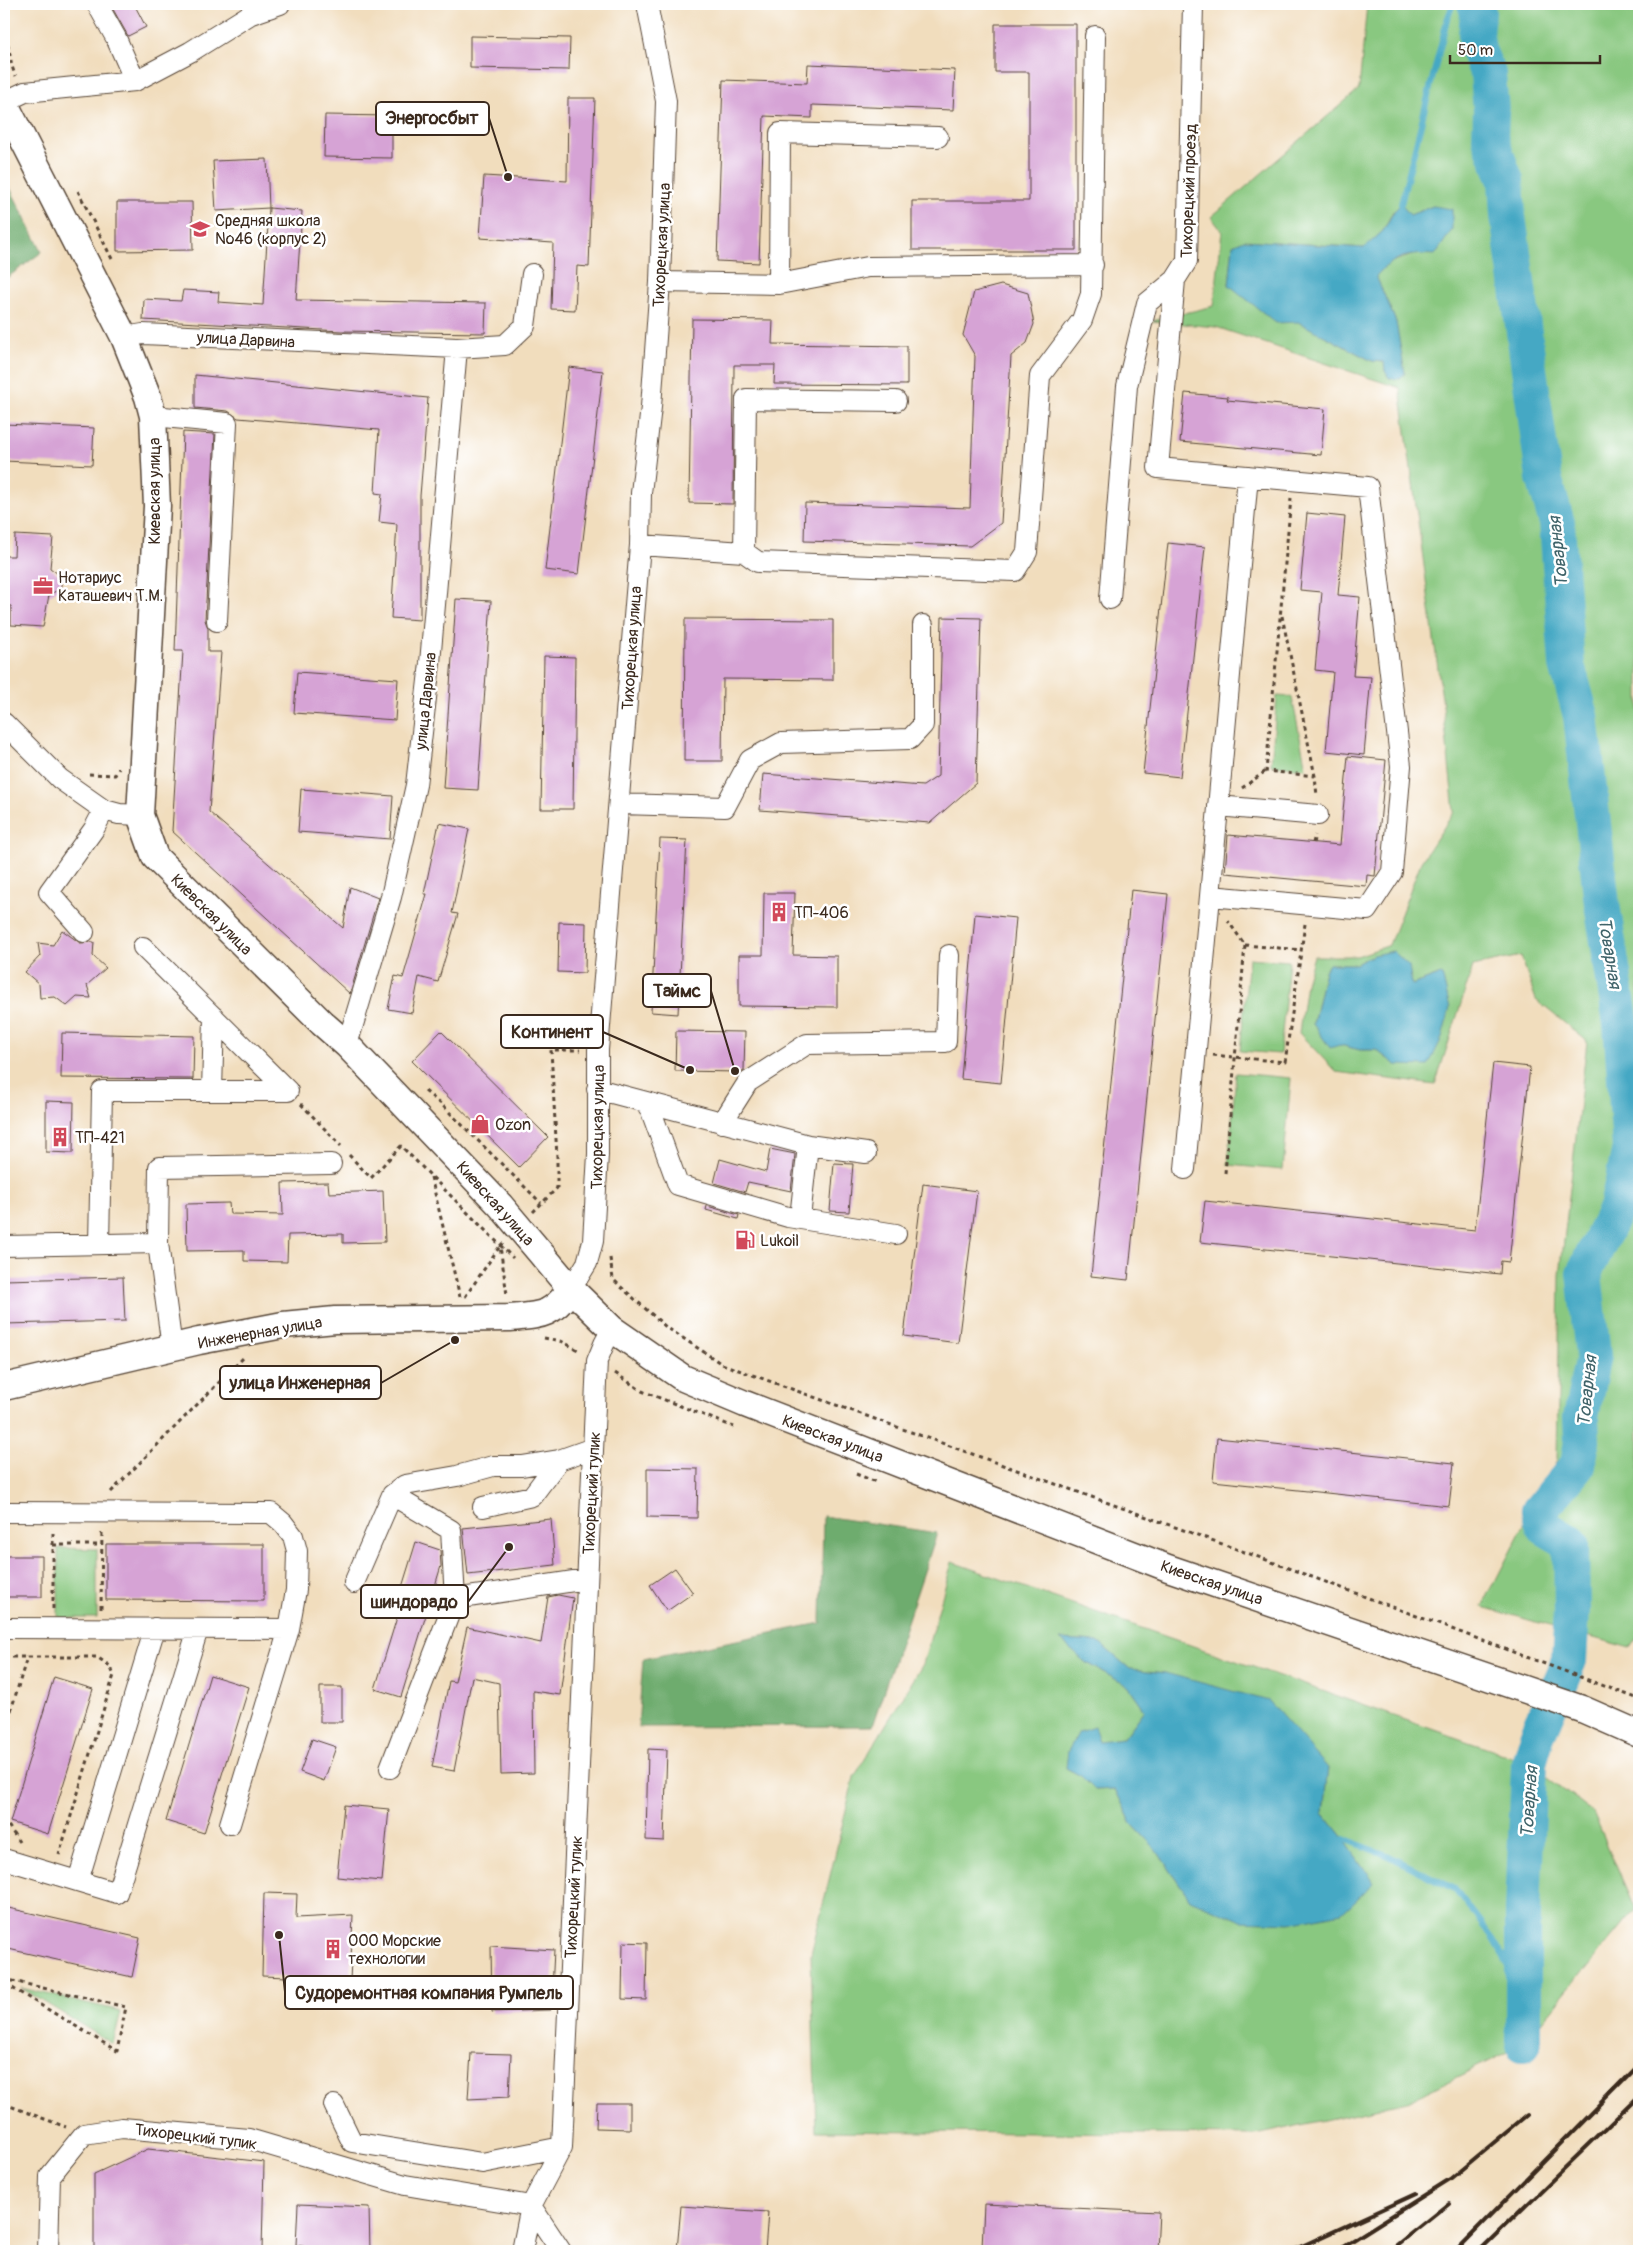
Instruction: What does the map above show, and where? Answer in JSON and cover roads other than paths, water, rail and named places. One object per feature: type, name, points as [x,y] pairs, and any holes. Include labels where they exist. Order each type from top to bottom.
[{"type":"main road","name":"Киевская улица","points":[[11,99],[124,337],[148,397],[153,416],[157,506],[140,815],[155,857],[346,1045],[519,1227],[571,1289],[612,1329],[683,1378],[745,1404],[1168,1568],[1582,1709],[1639,1734]]},
{"type":"main road","name":"Инженерная улица","points":[[4,1387],[172,1348],[283,1325],[335,1320],[537,1316],[558,1307],[571,1289]]},
{"type":"street","points":[[97,4],[116,38],[135,81]]},
{"type":"street","points":[[11,99],[135,81],[190,52],[247,9],[280,4]]},
{"type":"street","name":"Тихорецкая улица","points":[[571,1289],[587,1263],[594,1241],[598,1154],[598,1050],[620,804],[640,545],[641,493],[651,407],[660,282],[666,101],[647,4]]},
{"type":"street","name":"Тихорецкий проезд","points":[[1110,599],[1127,386],[1147,303],[1175,280],[1187,261],[1193,4]]},
{"type":"street","points":[[640,545],[744,552],[758,562],[1015,571],[1026,552],[1040,376],[1082,320],[1091,294],[1093,265],[1095,36]]},
{"type":"street","points":[[779,284],[780,133],[938,137]]},
{"type":"street","points":[[660,282],[779,284],[868,266],[1093,265]]},
{"type":"street","name":"улица Дарвина","points":[[124,337],[143,334],[457,348],[505,345],[525,326],[532,274]]},
{"type":"street","points":[[1175,280],[1158,468],[1368,487],[1402,766],[1392,872],[1367,910],[1210,896]]},
{"type":"street","name":"улица Дарвина","points":[[346,1045],[391,897],[416,785],[430,663],[457,348]]},
{"type":"street","points":[[744,552],[746,399],[896,400]]},
{"type":"street","points":[[153,416],[227,423],[216,621]]},
{"type":"street","points":[[1185,1169],[1248,476]]},
{"type":"street","points":[[620,804],[725,807],[750,760],[782,743],[910,739],[923,725],[923,625]]},
{"type":"street","points":[[4,724],[60,779],[104,810],[119,814],[140,815]]},
{"type":"street","points":[[1218,806],[1318,815]]},
{"type":"street","points":[[84,932],[49,892],[94,829],[104,810]]},
{"type":"street","points":[[99,1244],[102,1091],[288,1091],[143,948]]},
{"type":"street","points":[[722,1122],[748,1082],[807,1044],[946,1042],[950,955]]},
{"type":"street","points":[[212,1091],[214,1018]]},
{"type":"street","points":[[597,1090],[808,1145],[866,1153]]},
{"type":"street","points":[[646,1103],[651,1111],[678,1185],[800,1218],[896,1234]]},
{"type":"street","points":[[800,1218],[808,1145]]},
{"type":"street","points":[[172,1348],[158,1243],[159,1167],[331,1164]]},
{"type":"street","points":[[4,1246],[158,1243]]},
{"type":"street","name":"Тихорецкий тупик","points":[[48,2251],[50,2176],[84,2134],[122,2128],[249,2139],[405,2185],[531,2206],[562,2147],[597,1361],[612,1329]]},
{"type":"street","points":[[354,1583],[392,1495],[405,1485],[457,1476],[493,1466],[522,1466],[559,1460],[593,1448]]},
{"type":"street","points":[[483,1507],[532,1496],[559,1460]]},
{"type":"street","points":[[390,1768],[454,1599],[451,1530],[392,1495]]},
{"type":"street","points":[[4,1512],[271,1513],[283,1523],[293,1536],[297,1551],[296,1590],[289,1629],[230,1824]]},
{"type":"street","points":[[454,1599],[587,1579]]},
{"type":"street","points":[[4,1628],[289,1629]]},
{"type":"street","points":[[78,1881],[155,1628]]},
{"type":"street","points":[[4,1859],[117,1893],[198,1628]]},
{"type":"street","points":[[334,2105],[352,2142],[482,2162],[562,2147]]},
{"type":"street","points":[[522,2251],[531,2206]]},
{"type":"street","points":[[531,2206],[561,2251]]},
{"type":"water","points":[[1401,204],[1410,215],[1433,206],[1452,209],[1452,230],[1435,255],[1410,255],[1402,257],[1389,264],[1376,276],[1396,322],[1405,373],[1400,379],[1389,378],[1385,371],[1384,362],[1372,361],[1298,322],[1276,323],[1229,285],[1233,245],[1244,240],[1364,248],[1383,231],[1394,211]]},
{"type":"water","points":[[1393,951],[1409,966],[1412,985],[1442,974],[1450,1008],[1442,1038],[1428,1066],[1396,1065],[1376,1050],[1360,1050],[1340,1045],[1330,1048],[1313,1024],[1325,971],[1329,964],[1356,964],[1373,955]]},
{"type":"water","points":[[1060,1640],[1098,1642],[1130,1669],[1165,1673],[1269,1701],[1328,1768],[1323,1813],[1344,1839],[1374,1883],[1342,1913],[1290,1923],[1241,1921],[1190,1899],[1155,1848],[1132,1824],[1115,1789],[1095,1790],[1081,1776],[1066,1768],[1068,1751],[1079,1732],[1094,1727],[1099,1741],[1124,1738],[1145,1710],[1129,1687],[1084,1661]]},
{"type":"waterway","points":[[1401,204],[1447,20],[1453,4]]},
{"type":"waterway","name":"Товарная","points":[[1475,4],[1478,12],[1476,36],[1478,50],[1488,74],[1491,111],[1490,139],[1506,181],[1508,216],[1544,478],[1557,523],[1567,665],[1581,716],[1602,904],[1621,1024],[1630,1148],[1617,1207],[1584,1273],[1593,1355],[1581,1418],[1582,1441],[1578,1465],[1539,1511],[1544,1527],[1571,1543],[1572,1611],[1569,1660],[1537,1736],[1529,1763],[1523,1912],[1523,2044]]},
{"type":"waterway","points":[[1344,1839],[1387,1855],[1455,1889],[1493,1939],[1522,1989]]},
{"type":"railway","points":[[1455,2251],[1639,2064]]},
{"type":"railway","points":[[1479,2251],[1639,2096]]},
{"type":"railway","points":[[1336,2251],[1450,2179],[1527,2115]]},
{"type":"railway","points":[[1291,2251],[1415,2194]]},
{"type":"railway","points":[[1389,2251],[1449,2203]]},
{"type":"place","name":"Энергосбыт","points":[[508,177]]},
{"type":"place","name":"Средняя школа №46 (корпус 2)","points":[[200,229]]},
{"type":"place","name":"Нотариус Каташевич Т.М.","points":[[43,586]]},
{"type":"place","name":"ТП-406","points":[[779,912]]},
{"type":"place","name":"Континент","points":[[690,1070]]},
{"type":"place","name":"Таймс","points":[[735,1071]]},
{"type":"place","name":"Ozon","points":[[480,1124]]},
{"type":"place","name":"ТП-421","points":[[60,1137]]},
{"type":"place","name":"Lukoil","points":[[745,1240]]},
{"type":"place","name":"улица Инженерная","points":[[455,1340]]},
{"type":"place","name":"шиндорадо","points":[[509,1547]]},
{"type":"place","name":"Судоремонтная компания Румпель","points":[[279,1935]]},
{"type":"place","name":"ООО Морские технологии","points":[[333,1949]]}]
